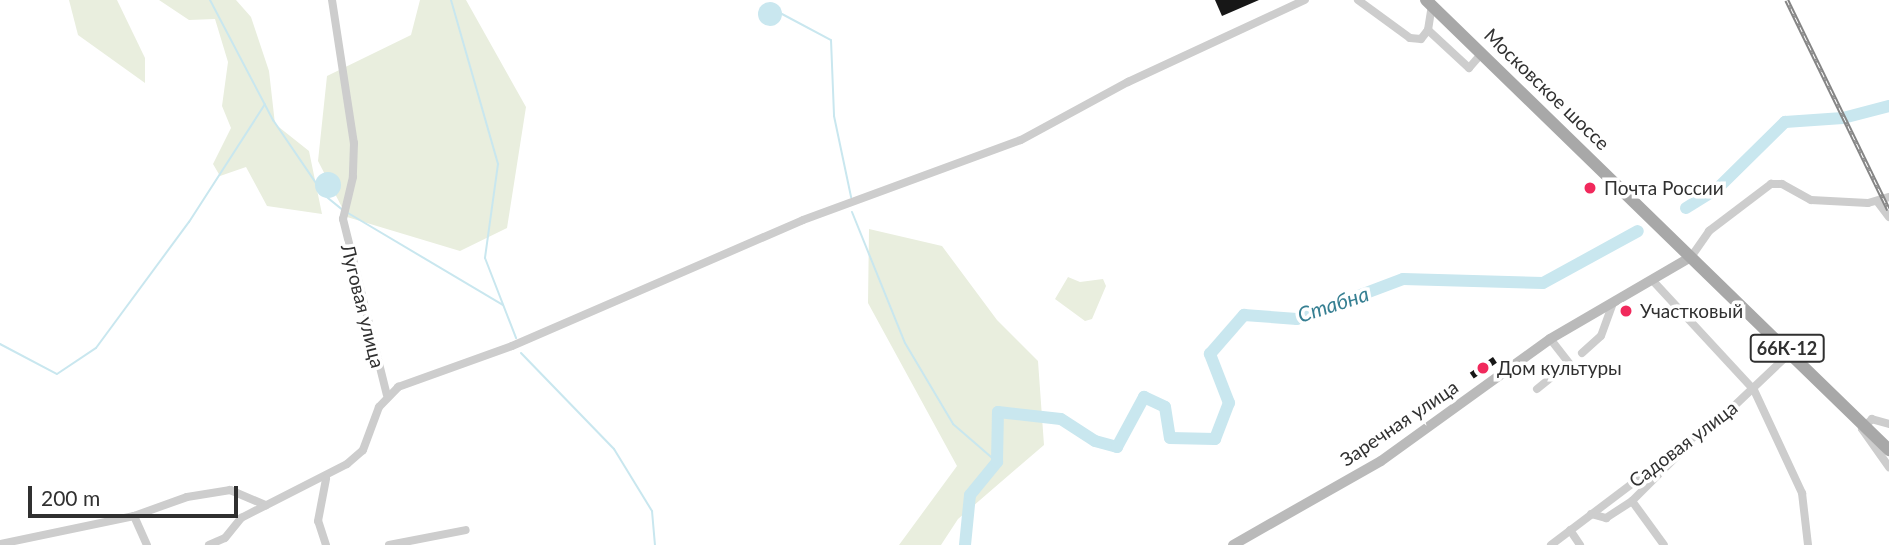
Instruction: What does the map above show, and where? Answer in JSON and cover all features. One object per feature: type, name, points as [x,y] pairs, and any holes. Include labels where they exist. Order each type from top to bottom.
[{"type":"main road","name":"Московское шоссе","points":[[1429,2],[1687,253]]},
{"type":"main road","name":"66К-12","points":[[1687,253],[1889,450]]},
{"type":"street","name":"Луговая улица","points":[[332,0],[354,143],[344,216],[348,250],[387,395]]},
{"type":"street","points":[[209,545],[227,542],[241,517],[326,479],[363,450],[387,395],[803,220],[1020,140],[1157,67],[1305,0]]},
{"type":"street","points":[[1358,0],[1410,38],[1421,39],[1428,30],[1429,2]]},
{"type":"street","points":[[1428,30],[1469,68],[1482,53]]},
{"type":"street","points":[[1687,253],[1709,231],[1771,184],[1782,184],[1811,200],[1877,201],[1889,197]]},
{"type":"street","points":[[1877,201],[1889,217]]},
{"type":"street","name":"Заречная улица","points":[[1233,545],[1381,461],[1550,339],[1654,282],[1687,253]]},
{"type":"street","points":[[1654,282],[1754,390],[1802,493],[1808,545]]},
{"type":"street","points":[[1582,353],[1601,335],[1612,305]]},
{"type":"street","points":[[1537,389],[1569,363],[1550,339]]},
{"type":"street","name":"Садовая улица","points":[[1550,545],[1754,390],[1791,352]]},
{"type":"street","points":[[1889,424],[1872,419],[1865,426],[1889,467]]},
{"type":"street","points":[[1591,514],[1606,518],[1632,501],[1693,437]]},
{"type":"street","points":[[326,479],[318,521],[326,545]]},
{"type":"street","points":[[0,544],[134,516],[187,497],[230,490],[266,505]]},
{"type":"street","name":"Садовая улица","points":[[1632,501],[1664,545]]},
{"type":"street","points":[[134,516],[148,545]]},
{"type":"street","points":[[389,545],[466,530]]},
{"type":"street","points":[[1570,530],[1580,545]]},
{"type":"green space","points":[[69,0],[117,0],[145,58],[145,83],[78,35]]},
{"type":"green space","points":[[159,0],[236,0],[251,17],[269,71],[275,124],[309,151],[322,214],[267,206],[246,167],[220,176],[213,164],[231,128],[222,106],[228,62],[215,19],[189,20]]},
{"type":"green space","points":[[420,0],[466,0],[526,107],[507,228],[460,251],[347,217],[318,161],[327,76],[411,35]]},
{"type":"green space","points":[[869,229],[942,246],[997,320],[1038,361],[1044,445],[958,519],[941,545],[899,545],[957,466],[868,303]]},
{"type":"green space","points":[[1068,277],[1080,282],[1103,279],[1106,286],[1092,319],[1085,321],[1055,299]]},
{"type":"water","points":[[770,2],[779,5],[782,14],[779,23],[770,26],[761,23],[758,14],[761,5]]},
{"type":"water","points":[[328,172],[337,176],[341,185],[337,194],[328,198],[319,194],[315,185],[319,176]]},
{"type":"building","points":[[1215,0],[1259,0],[1222,16]]},
{"type":"building","name":"Дом культуры","points":[[1493,357],[1497,363],[1474,378],[1470,373]]},
{"type":"waterway","points":[[210,0],[273,120],[318,186]]},
{"type":"waterway","points":[[451,0],[498,164],[485,258],[516,338]]},
{"type":"waterway","points":[[782,14],[831,40],[834,116],[851,197]]},
{"type":"waterway","points":[[0,344],[57,374],[96,348],[189,222],[265,104]]},
{"type":"waterway","name":"Стабна","points":[[1686,208],[1719,187],[1785,122],[1843,118],[1889,106]]},
{"type":"waterway","points":[[323,194],[343,210]]},
{"type":"waterway","points":[[852,212],[905,343],[953,424],[997,462]]},
{"type":"waterway","points":[[348,213],[503,305]]},
{"type":"waterway","name":"Стабна","points":[[965,545],[970,495],[997,462],[998,412],[1061,419],[1095,441],[1117,447],[1144,397],[1165,407],[1170,438],[1215,439],[1229,403],[1210,354],[1244,315],[1297,319],[1403,279],[1543,283],[1638,231]]},
{"type":"waterway","points":[[521,353],[614,449],[652,511],[655,545]]},
{"type":"railway","points":[[1787,0],[1889,210]]},
{"type":"place","name":"Почта России","points":[[1590,188]]},
{"type":"place","name":"Участковый","points":[[1626,311]]},
{"type":"place","name":"Дом культуры","points":[[1483,368]]}]
